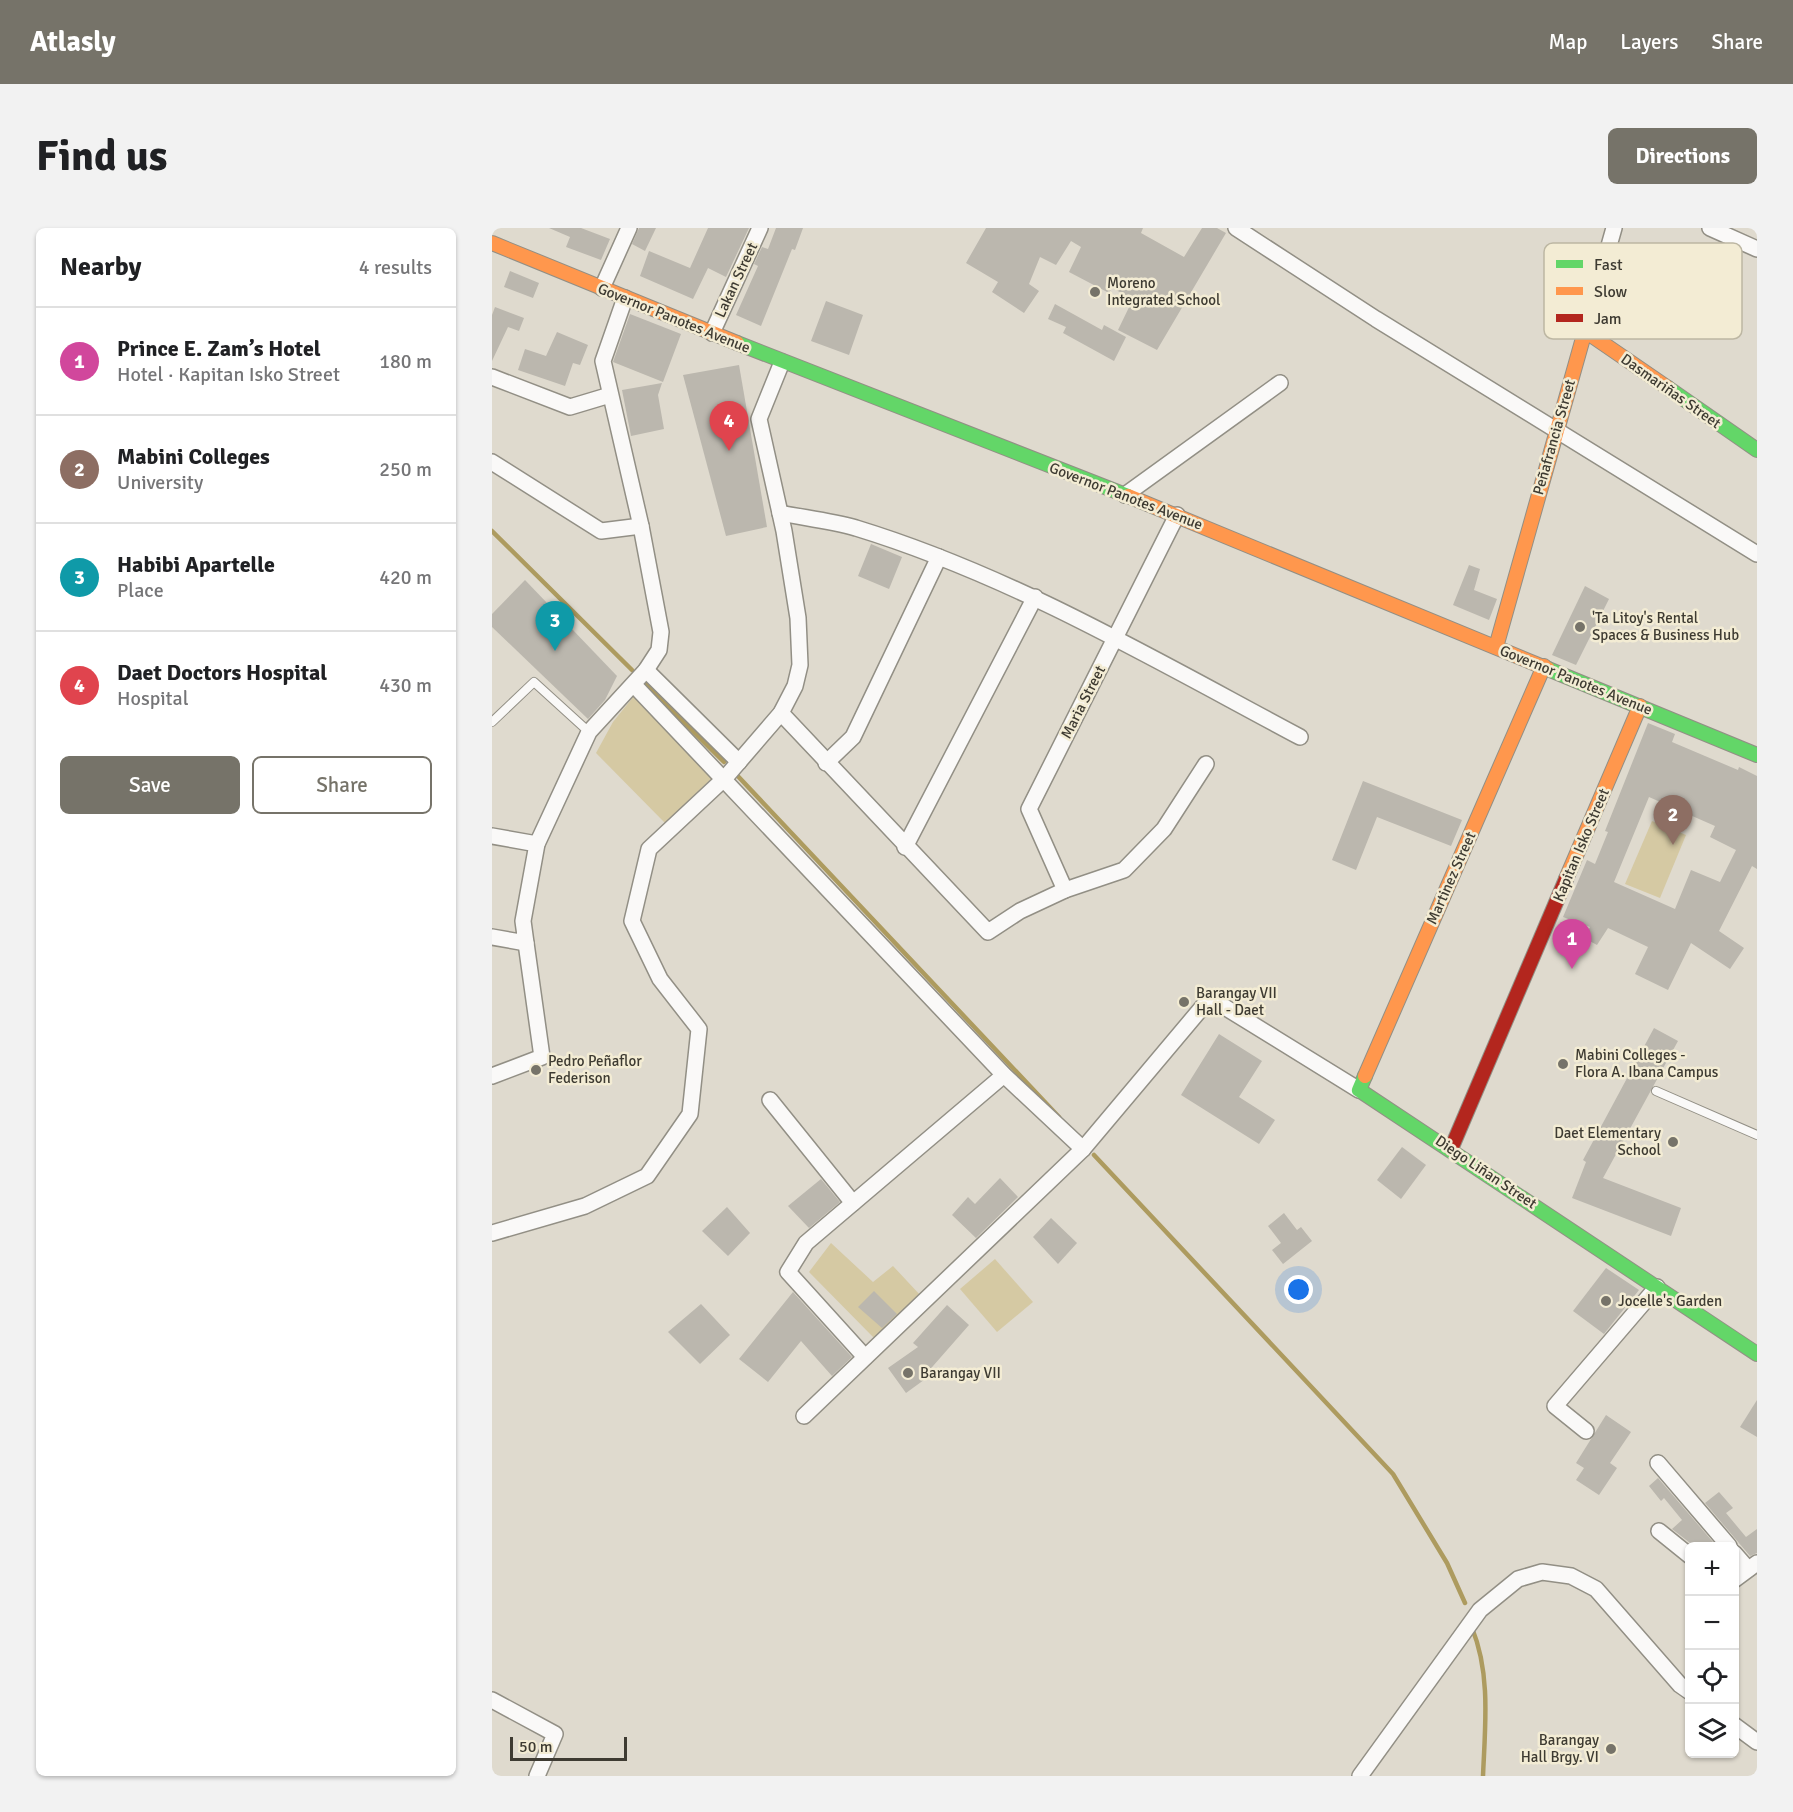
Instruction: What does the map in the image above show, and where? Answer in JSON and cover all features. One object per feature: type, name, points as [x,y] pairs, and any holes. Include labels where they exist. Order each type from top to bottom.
[{"type":"street","points":[[602,288],[629,228]]},
{"type":"street","name":"Lakan Street","points":[[712,333],[760,228]]},
{"type":"street","points":[[1236,228],[1555,430],[1630,473],[1757,554]]},
{"type":"street","name":"Peñafrancia Street","points":[[1610,243],[1614,228]]},
{"type":"street","points":[[1710,228],[1757,249]]},
{"type":"street","name":"Governor Panotes Avenue","points":[[492,243],[782,362],[1177,515],[1757,755]]},
{"type":"street","points":[[492,1076],[542,1057],[523,921],[537,844],[589,732],[634,685],[659,650],[661,632],[641,526],[603,361],[625,298]]},
{"type":"street","name":"Peñafrancia Street","points":[[1496,647],[1555,430],[1583,339]]},
{"type":"street","name":"Dasmariñas Street","points":[[1597,339],[1757,450]]},
{"type":"street","points":[[492,1233],[585,1206],[647,1176],[690,1114],[699,1029],[660,979],[632,921],[649,849],[725,778],[781,713],[795,686],[800,666],[800,644],[780,513],[759,419],[782,362]]},
{"type":"street","points":[[492,377],[570,408],[609,395]]},
{"type":"street","points":[[1125,495],[1280,383]]},
{"type":"street","points":[[492,462],[601,531],[641,526]]},
{"type":"street","points":[[780,513],[853,527],[939,557],[1035,597],[1116,637],[1300,737]]},
{"type":"street","name":"Maria Street","points":[[1065,890],[1029,809],[1177,515]]},
{"type":"street","points":[[826,763],[852,737],[939,557]]},
{"type":"street","points":[[905,847],[1035,597]]},
{"type":"street","name":"Martinez Street","points":[[1359,1090],[1544,666]]},
{"type":"street","points":[[646,669],[739,762]]},
{"type":"street","points":[[634,685],[725,778],[1004,1075],[1083,1149],[804,1416]]},
{"type":"street","name":"Kapitan Isko Street","points":[[1452,1149],[1640,706]]},
{"type":"street","points":[[781,713],[905,847],[988,932],[1020,911],[1065,890],[1124,870],[1164,829],[1206,764]]},
{"type":"street","points":[[492,836],[537,844]]},
{"type":"street","points":[[492,937],[526,943]]},
{"type":"street","name":"Diego Liñan Street","points":[[1083,1149],[1210,998],[1452,1149],[1757,1354]]},
{"type":"street","points":[[865,1357],[788,1272],[806,1243],[1004,1075]]},
{"type":"street","points":[[770,1100],[853,1203]]},
{"type":"street","points":[[1586,1431],[1555,1406],[1657,1287]]},
{"type":"street","points":[[1658,1463],[1726,1542]]},
{"type":"street","points":[[1659,1531],[1685,1553]]},
{"type":"street","points":[[1739,1556],[1753,1566],[1739,1576]]},
{"type":"street","points":[[1360,1776],[1480,1610],[1518,1579],[1542,1572],[1571,1576],[1596,1589],[1685,1689]]},
{"type":"street","points":[[492,1700],[555,1734],[537,1776]]},
{"type":"street","points":[[1739,1729],[1757,1742]]},
{"type":"lane","points":[[492,722],[534,682],[589,732]]},
{"type":"lane","points":[[1656,1091],[1757,1135]]},
{"type":"shaded area","points":[[634,696],[714,776],[665,823],[596,753],[613,722]]},
{"type":"shaded area","points":[[1652,821],[1686,835],[1660,898],[1625,884]]},
{"type":"shaded area","points":[[831,1243],[873,1282],[893,1266],[921,1296],[875,1339],[809,1272]]},
{"type":"shaded area","points":[[995,1259],[1033,1302],[997,1332],[960,1289]]},
{"type":"building","points":[[549,228],[581,228],[610,239],[601,260],[566,247],[570,237]]},
{"type":"building","points":[[639,228],[656,228],[645,251],[632,244]]},
{"type":"building","points":[[708,228],[749,228],[726,277],[708,268],[693,299],[640,276],[649,251],[690,268]]},
{"type":"building","points":[[776,228],[803,228],[795,250],[792,249],[761,326],[736,315],[758,266],[754,264],[762,247],[768,249]]},
{"type":"building","points":[[986,228],[1143,228],[1141,233],[1184,257],[1202,228],[1217,228],[1226,233],[1157,350],[1118,330],[1133,299],[1112,288],[1109,293],[1069,272],[1081,247],[1071,241],[1056,265],[1040,257],[1029,284],[1039,291],[1024,313],[992,292],[998,282],[966,263]]},
{"type":"building","points":[[510,271],[539,283],[533,298],[504,287]]},
{"type":"building","points":[[826,301],[863,315],[849,355],[811,341]]},
{"type":"building","points":[[1055,304],[1102,330],[1104,325],[1126,337],[1114,361],[1063,333],[1066,327],[1048,319]]},
{"type":"building","points":[[495,307],[524,318],[519,331],[508,327],[492,361],[492,315]]},
{"type":"building","points":[[630,314],[681,334],[663,382],[613,362]]},
{"type":"building","points":[[557,332],[588,345],[580,365],[573,363],[565,386],[518,370],[525,349],[546,356]]},
{"type":"building","points":[[739,365],[767,527],[726,536],[683,375]]},
{"type":"building","points":[[662,383],[658,395],[664,429],[631,436],[622,390]]},
{"type":"building","points":[[871,544],[902,557],[889,589],[858,576]]},
{"type":"building","points":[[1469,565],[1480,569],[1474,590],[1497,599],[1489,620],[1453,605]]},
{"type":"building","points":[[525,580],[617,676],[605,700],[588,719],[492,627],[492,614]]},
{"type":"building","name":"'Ta Litoy's Rental Spaces & Business Hub","points":[[1585,586],[1609,599],[1576,665],[1552,655]]},
{"type":"building","points":[[1648,723],[1675,734],[1672,742],[1757,776],[1757,869],[1752,866],[1719,931],[1744,948],[1730,969],[1691,943],[1668,990],[1635,974],[1648,947],[1608,928],[1597,945],[1584,938],[1590,927],[1563,917],[1587,860],[1595,864],[1608,832],[1605,831]],"holes":[[[1649,797],[1715,826],[1710,837],[1736,850],[1720,882],[1691,870],[1675,909],[1614,882]]]},
{"type":"building","points":[[1363,781],[1462,820],[1451,846],[1377,817],[1356,870],[1332,860]]},
{"type":"building","points":[[1654,1028],[1678,1041],[1603,1178],[1681,1208],[1671,1236],[1572,1198],[1586,1162],[1583,1160]]},
{"type":"building","points":[[1219,1034],[1262,1061],[1239,1097],[1275,1120],[1259,1144],[1181,1095]]},
{"type":"building","points":[[1402,1147],[1426,1165],[1401,1199],[1377,1180]]},
{"type":"building","points":[[1000,1178],[1018,1197],[976,1238],[952,1215],[968,1197],[975,1204]]},
{"type":"building","points":[[821,1179],[840,1202],[809,1228],[788,1206]]},
{"type":"building","points":[[727,1207],[750,1233],[728,1256],[702,1231]]},
{"type":"building","points":[[1284,1213],[1297,1230],[1301,1227],[1312,1241],[1283,1264],[1272,1250],[1281,1243],[1268,1226]]},
{"type":"building","points":[[1051,1218],[1077,1243],[1058,1264],[1033,1237]]},
{"type":"building","name":"Jocelle's Garden","points":[[1606,1268],[1639,1290],[1604,1334],[1573,1311]]},
{"type":"building","points":[[874,1291],[897,1314],[882,1328],[858,1307]]},
{"type":"building","points":[[793,1292],[852,1357],[832,1376],[801,1341],[768,1382],[739,1359]]},
{"type":"building","points":[[701,1304],[730,1335],[700,1364],[668,1332]]},
{"type":"building","points":[[947,1305],[969,1325],[926,1374],[928,1377],[906,1393],[888,1368],[918,1347],[913,1343]]},
{"type":"building","points":[[1757,1400],[1757,1437],[1740,1427]]},
{"type":"building","points":[[1606,1415],[1631,1432],[1610,1463],[1617,1468],[1599,1495],[1576,1480],[1584,1468],[1576,1463]]},
{"type":"building","points":[[1658,1478],[1713,1542],[1689,1542],[1672,1529],[1682,1520],[1664,1498],[1661,1501],[1649,1486]]},
{"type":"building","points":[[1719,1492],[1733,1508],[1726,1513],[1746,1537],[1757,1529],[1757,1553],[1750,1556],[1705,1503]]},
{"type":"waterway","points":[[492,531],[632,670]]},
{"type":"waterway","points":[[642,681],[724,762]]},
{"type":"waterway","points":[[734,772],[1059,1117]]},
{"type":"waterway","points":[[1094,1155],[1393,1474],[1447,1563],[1465,1603]]},
{"type":"waterway","points":[[1472,1628],[1478,1646],[1484,1682],[1483,1776]]},
{"type":"traffic: fast","points":[[737,343],[1128,496]]},
{"type":"traffic: fast","points":[[1668,388],[1757,450]]},
{"type":"traffic: fast","points":[[1548,669],[1757,755]]},
{"type":"traffic: fast","points":[[1365,1076],[1359,1090],[1757,1354]]},
{"type":"traffic: slow","points":[[492,243],[737,343]]},
{"type":"traffic: slow","points":[[1496,647],[1583,339]]},
{"type":"traffic: slow","points":[[1597,339],[1668,388]]},
{"type":"traffic: slow","points":[[1128,496],[1548,669]]},
{"type":"traffic: slow","points":[[1365,1076],[1544,666]]},
{"type":"traffic: slow","points":[[1566,879],[1640,706]]},
{"type":"traffic: jam","points":[[1451,1149],[1566,879]]},
{"type":"place","name":"Moreno Integrated School","points":[[1095,292]]},
{"type":"place","name":"Daet Doctors Hospital","points":[[729,451]]},
{"type":"place","name":"'Ta Litoy's Rental Spaces & Business Hub","points":[[1580,627]]},
{"type":"place","name":"Habibi Apartelle","points":[[555,651]]},
{"type":"place","name":"Mabini Colleges","points":[[1673,845]]},
{"type":"place","name":"Prince E. Zam’s Hotel","points":[[1572,969]]},
{"type":"place","name":"Barangay VII Hall - Daet","points":[[1184,1002]]},
{"type":"place","name":"Mabini Colleges - Flora A. Ibana Campus","points":[[1563,1064]]},
{"type":"place","name":"Pedro Peñaflor Federison","points":[[536,1070]]},
{"type":"place","name":"Daet Elementary School","points":[[1673,1142]]},
{"type":"place","name":"Jocelle's Garden","points":[[1606,1301]]},
{"type":"place","name":"Barangay VII","points":[[908,1373]]},
{"type":"place","name":"Barangay Hall Brgy. VI","points":[[1611,1749]]}]
